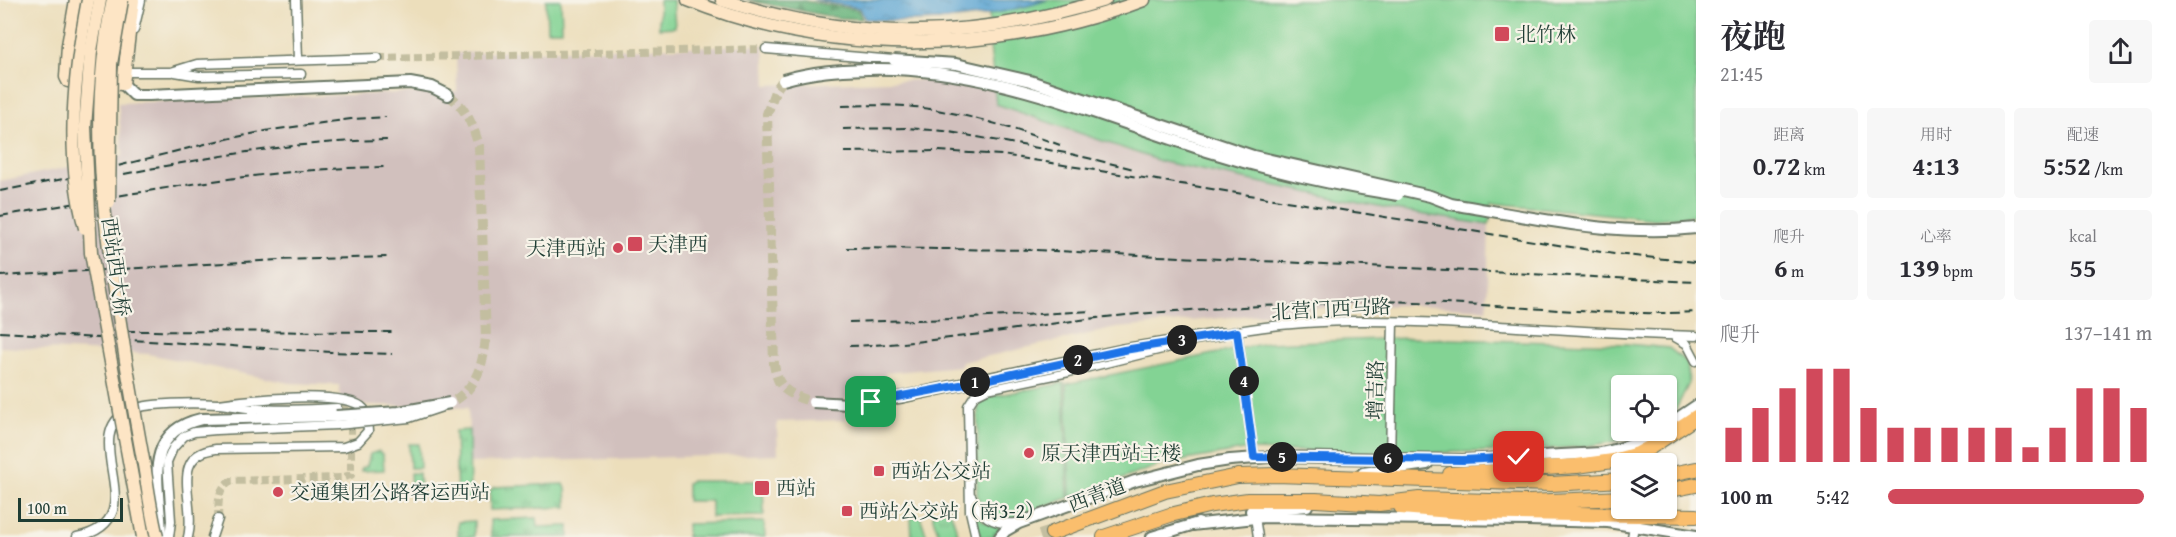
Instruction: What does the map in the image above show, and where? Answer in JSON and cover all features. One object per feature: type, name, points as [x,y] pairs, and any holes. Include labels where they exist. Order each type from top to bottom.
[{"type":"highway","points":[[1385,479],[1603,463],[1638,454],[1673,434],[1693,412]]},
{"type":"highway","points":[[1677,473],[1696,469]]},
{"type":"highway","name":"西青道","points":[[1052,533],[1165,491],[1238,476],[1551,484],[1611,481]]},
{"type":"highway","points":[[1677,489],[1696,486]]},
{"type":"highway","points":[[1378,504],[1419,499],[1527,502],[1611,498]]},
{"type":"highway","points":[[1104,537],[1170,515],[1212,505],[1248,500],[1316,500],[1424,510],[1611,516]]},
{"type":"highway","points":[[1677,516],[1696,516]]},
{"type":"highway","points":[[1644,519],[1696,526]]},
{"type":"main road","points":[[76,0],[68,45],[66,77],[68,81],[124,78],[133,0]]},
{"type":"main road","points":[[88,0],[78,65],[74,157],[81,216],[91,253]]},
{"type":"main road","name":"西站西大桥","points":[[100,0],[91,51],[85,127],[91,253],[143,537]]},
{"type":"main road","name":"西站西大桥","points":[[113,0],[102,69],[99,122],[101,186],[127,372],[159,537]]},
{"type":"main road","points":[[110,242],[111,64],[122,0]]},
{"type":"main road","points":[[688,0],[729,15],[801,32],[835,38],[912,43],[980,38],[1041,30],[1118,10],[1144,0]]},
{"type":"main road","points":[[722,0],[813,23],[907,33],[979,29],[1034,19],[1105,0]]},
{"type":"main road","points":[[1665,231],[1696,231]]},
{"type":"street","points":[[128,50],[141,0]]},
{"type":"street","points":[[296,0],[298,60]]},
{"type":"street","points":[[766,49],[956,64],[1030,81],[1253,156],[1315,172],[1430,196],[1451,204]]},
{"type":"street","points":[[378,58],[197,64],[171,72],[124,78],[134,94],[148,95],[398,82],[432,87],[448,95]]},
{"type":"street","points":[[783,80],[808,72],[866,69],[901,69],[970,76],[1020,88],[1283,173],[1451,204],[1590,225],[1665,231]]},
{"type":"street","points":[[171,72],[199,76],[301,74]]},
{"type":"street","name":"北营门西马路","points":[[970,492],[968,406],[975,395],[987,389],[1069,372],[1221,334],[1299,324],[1395,322],[1696,336]]},
{"type":"street","name":"增吉路","points":[[1393,458],[1395,322]]},
{"type":"street","points":[[1237,332],[1254,457]]},
{"type":"street","points":[[813,402],[849,404],[895,398],[1124,350],[1221,334]]},
{"type":"street","points":[[1672,336],[1688,344],[1696,361]]},
{"type":"street","points":[[1677,420],[1693,412],[1696,398]]},
{"type":"street","points":[[77,537],[100,528],[114,510],[115,486],[108,441],[118,418],[128,411],[145,406],[219,404],[261,399],[343,399],[357,403],[364,408],[367,414],[368,431],[358,442],[344,447],[216,449],[198,454],[191,459],[187,469],[190,522],[188,537]]},
{"type":"street","points":[[159,537],[157,466],[159,452],[174,431],[190,422],[201,419],[399,412],[450,403]]},
{"type":"street","points":[[169,537],[171,520],[167,462],[177,441],[184,436],[194,432],[387,422],[423,415],[450,403]]},
{"type":"street","points":[[219,404],[261,410],[337,408]]},
{"type":"street","points":[[1000,537],[1005,531],[1019,523],[1155,476],[1198,465],[1254,457],[1463,460],[1601,453],[1622,449],[1643,441]]},
{"type":"street","points":[[1333,477],[1463,460]]},
{"type":"street","points":[[970,492],[977,508],[984,516],[1000,523],[1019,523]]},
{"type":"street","points":[[970,492],[971,522],[976,537]]},
{"type":"street","points":[[1152,537],[1238,513],[1346,502]]},
{"type":"street","points":[[1192,525],[1256,517],[1528,520],[1608,522],[1633,532],[1696,536]]},
{"type":"street","points":[[1256,517],[1258,537]]},
{"type":"street","points":[[212,537],[218,519]]},
{"type":"shaded area","name":"天津西站","points":[[764,45],[766,85],[952,79],[996,88],[1119,148],[1163,162],[1388,209],[1489,225],[1487,309],[1409,305],[1332,307],[1116,328],[962,362],[960,366],[885,373],[885,394],[845,398],[846,420],[777,422],[778,454],[470,463],[468,408],[340,404],[339,385],[289,383],[148,354],[0,347],[0,181],[123,156],[118,103],[457,91],[456,53]]},
{"type":"green space","points":[[546,0],[561,0],[562,30],[547,30]]},
{"type":"green space","points":[[659,0],[673,0],[675,27],[659,28]]},
{"type":"green space","points":[[746,0],[799,0],[858,10],[862,19],[838,18]]},
{"type":"green space","name":"北竹林","points":[[1010,0],[1696,0],[1696,216],[1655,219],[1492,203],[1489,225],[1388,209],[1163,162],[996,104],[990,46],[989,4]]},
{"type":"green space","points":[[1412,338],[1627,344],[1669,348],[1687,363],[1689,383],[1677,407],[1677,375],[1611,375],[1611,441],[1618,441],[1581,447],[1507,451],[1415,453],[1244,450],[1163,464],[1070,498],[1066,384],[1267,343]]},
{"type":"green space","points":[[1064,383],[1068,498],[1008,520],[997,518],[981,504],[977,494],[978,408],[983,398]]},
{"type":"green space","points":[[469,430],[470,500],[457,500],[455,431]]},
{"type":"green space","points":[[409,444],[419,444],[420,468],[410,468]]},
{"type":"green space","points":[[379,451],[383,455],[384,470],[361,471],[367,466],[370,454]]},
{"type":"green space","points":[[410,473],[419,473],[420,491],[411,492]]},
{"type":"green space","points":[[690,481],[760,481],[763,484],[764,514],[762,516],[711,517],[711,501],[687,501],[687,483]]},
{"type":"green space","points":[[564,484],[567,507],[490,510],[490,491],[494,487]]},
{"type":"green space","points":[[949,507],[959,537],[940,537],[933,518],[933,513]]},
{"type":"green space","points":[[973,508],[983,521],[1000,528],[993,537],[980,537]]},
{"type":"green space","points":[[920,516],[927,537],[912,537],[911,517]]},
{"type":"green space","points":[[537,518],[538,527],[569,526],[569,537],[491,537],[490,520]]},
{"type":"green space","points":[[474,521],[474,537],[458,537],[458,522]]},
{"type":"green space","points":[[764,522],[765,537],[687,537],[687,524]]},
{"type":"water","points":[[813,0],[1047,0],[980,16],[911,21],[865,19],[859,8]]},
{"type":"tunnel","points":[[378,58],[766,49]]},
{"type":"tunnel","points":[[783,80],[775,91],[767,114],[774,364],[778,380],[786,390],[813,402]]},
{"type":"tunnel","points":[[448,95],[464,111],[479,146],[486,338],[477,376],[466,391],[450,403]]},
{"type":"tunnel","points":[[218,519],[221,492],[232,481],[341,478],[351,475],[351,419],[346,410],[337,408]]},
{"type":"tunnel","points":[[1040,537],[1052,533]]},
{"type":"railway","points":[[842,106],[919,107],[947,112],[996,124],[1060,145]]},
{"type":"railway","points":[[0,191],[74,177],[217,141],[271,130],[351,119],[386,117]]},
{"type":"railway","points":[[843,129],[906,128],[944,131],[1071,154],[1134,169]]},
{"type":"railway","points":[[124,174],[287,147],[387,140]]},
{"type":"railway","points":[[844,152],[939,151],[1002,155],[1614,254],[1696,262]]},
{"type":"railway","points":[[0,216],[241,177],[387,167]]},
{"type":"railway","points":[[847,248],[1035,250],[1696,282]]},
{"type":"railway","points":[[0,276],[278,260],[389,257]]},
{"type":"railway","points":[[849,346],[939,339],[1121,316],[1220,308],[1351,302],[1437,303],[1610,312],[1696,312]]},
{"type":"railway","points":[[849,322],[1091,311]]},
{"type":"railway","points":[[126,331],[392,332]]},
{"type":"railway","points":[[0,332],[392,354]]},
{"type":"place","name":"北竹林","points":[[1502,34]]},
{"type":"place","name":"天津西","points":[[635,244]]},
{"type":"place","name":"天津西站","points":[[618,248]]},
{"type":"place","name":"原天津西站主楼","points":[[1029,453]]},
{"type":"place","name":"西站公交站","points":[[879,471]]},
{"type":"place","name":"西站","points":[[762,488]]},
{"type":"place","name":"交通集团公路客运西站","points":[[278,492]]},
{"type":"place","name":"西站公交站（南3-2）","points":[[847,511]]},
{"type":"route","points":[[871,402],[1160,343],[1237,332],[1254,457],[1463,460],[1519,457]]}]
